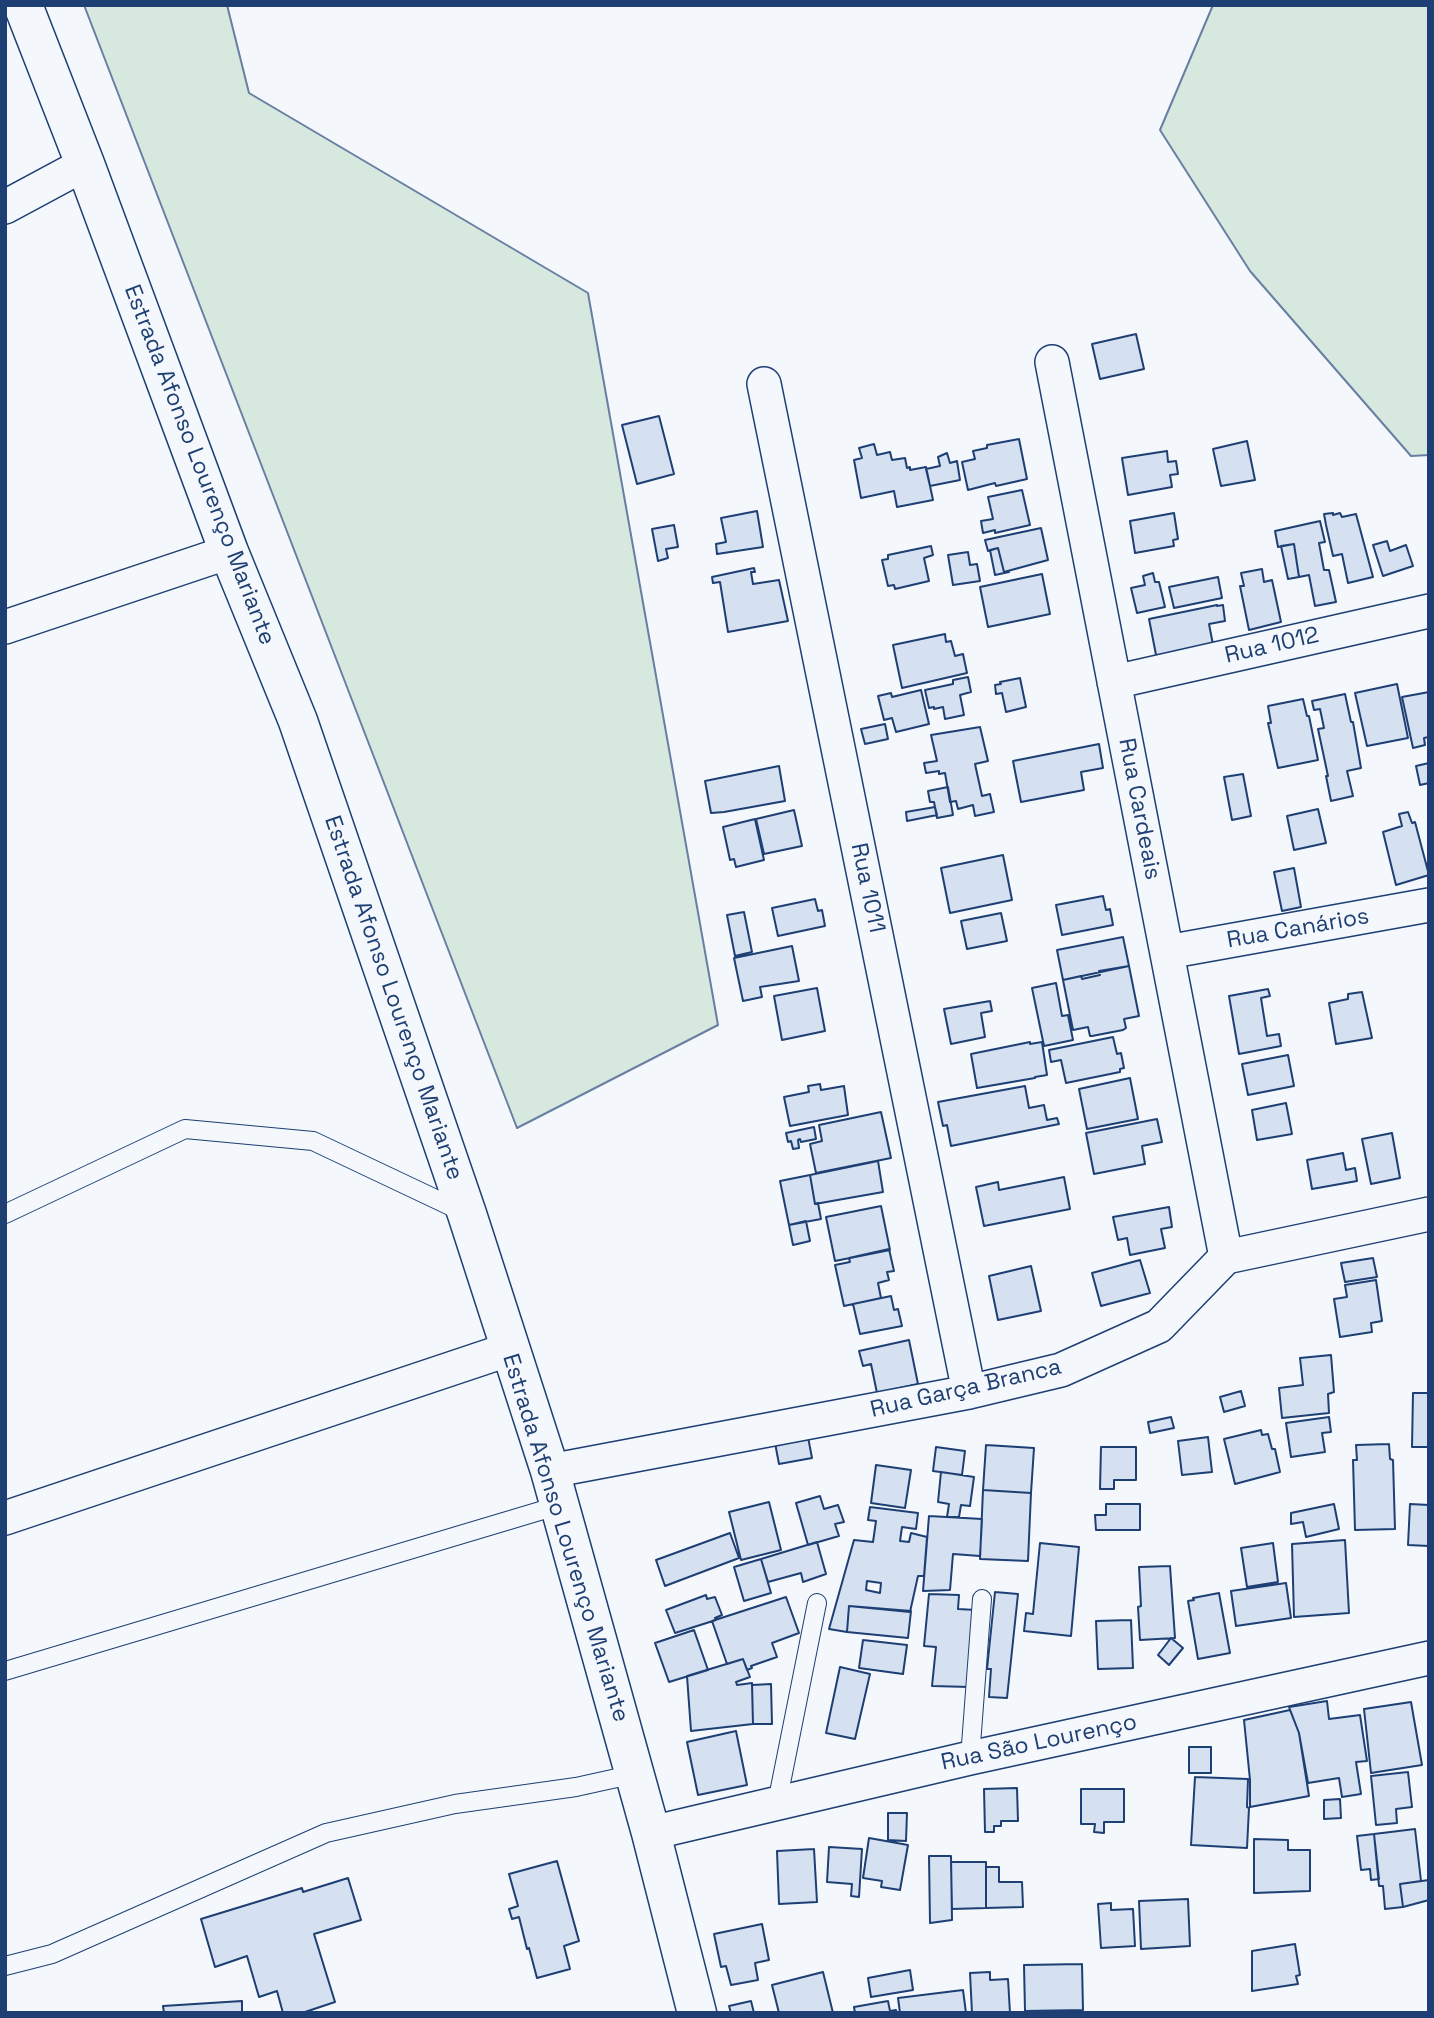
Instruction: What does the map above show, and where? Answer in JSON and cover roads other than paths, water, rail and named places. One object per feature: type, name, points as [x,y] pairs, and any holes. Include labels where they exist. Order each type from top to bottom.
[{"type":"main road","name":"Estrada Afonso Lourenço Mariante","points":[[23,5],[86,164],[229,552],[298,721],[467,1214],[555,1488],[651,1833],[696,2013]]},
{"type":"street","points":[[5,206],[86,164]]},
{"type":"street","name":"Rua Cardeais","points":[[1052,362],[1226,1257]]},
{"type":"street","name":"Rua 1011","points":[[764,384],[969,1392]]},
{"type":"street","points":[[5,627],[229,552]]},
{"type":"street","name":"Rua 1012","points":[[1114,681],[1429,611]]},
{"type":"street","name":"Rua Canários","points":[[1167,952],[1429,905]]},
{"type":"street","points":[[1226,1257],[1429,1214]]},
{"type":"street","name":"Rua Garça Branca","points":[[555,1488],[1062,1370],[1159,1326],[1226,1257]]},
{"type":"street","points":[[5,1518],[510,1349]]},
{"type":"street","name":"Rua São Lourenço","points":[[651,1833],[970,1758],[1429,1658]]},
{"type":"lane","points":[[5,1214],[185,1129],[313,1141],[467,1214]]},
{"type":"lane","points":[[5,1671],[555,1488]]},
{"type":"lane","points":[[970,1758],[982,1599]]},
{"type":"lane","points":[[777,1803],[817,1603]]},
{"type":"lane","points":[[5,1966],[52,1954],[326,1833],[455,1804],[576,1787],[635,1774]]}]
